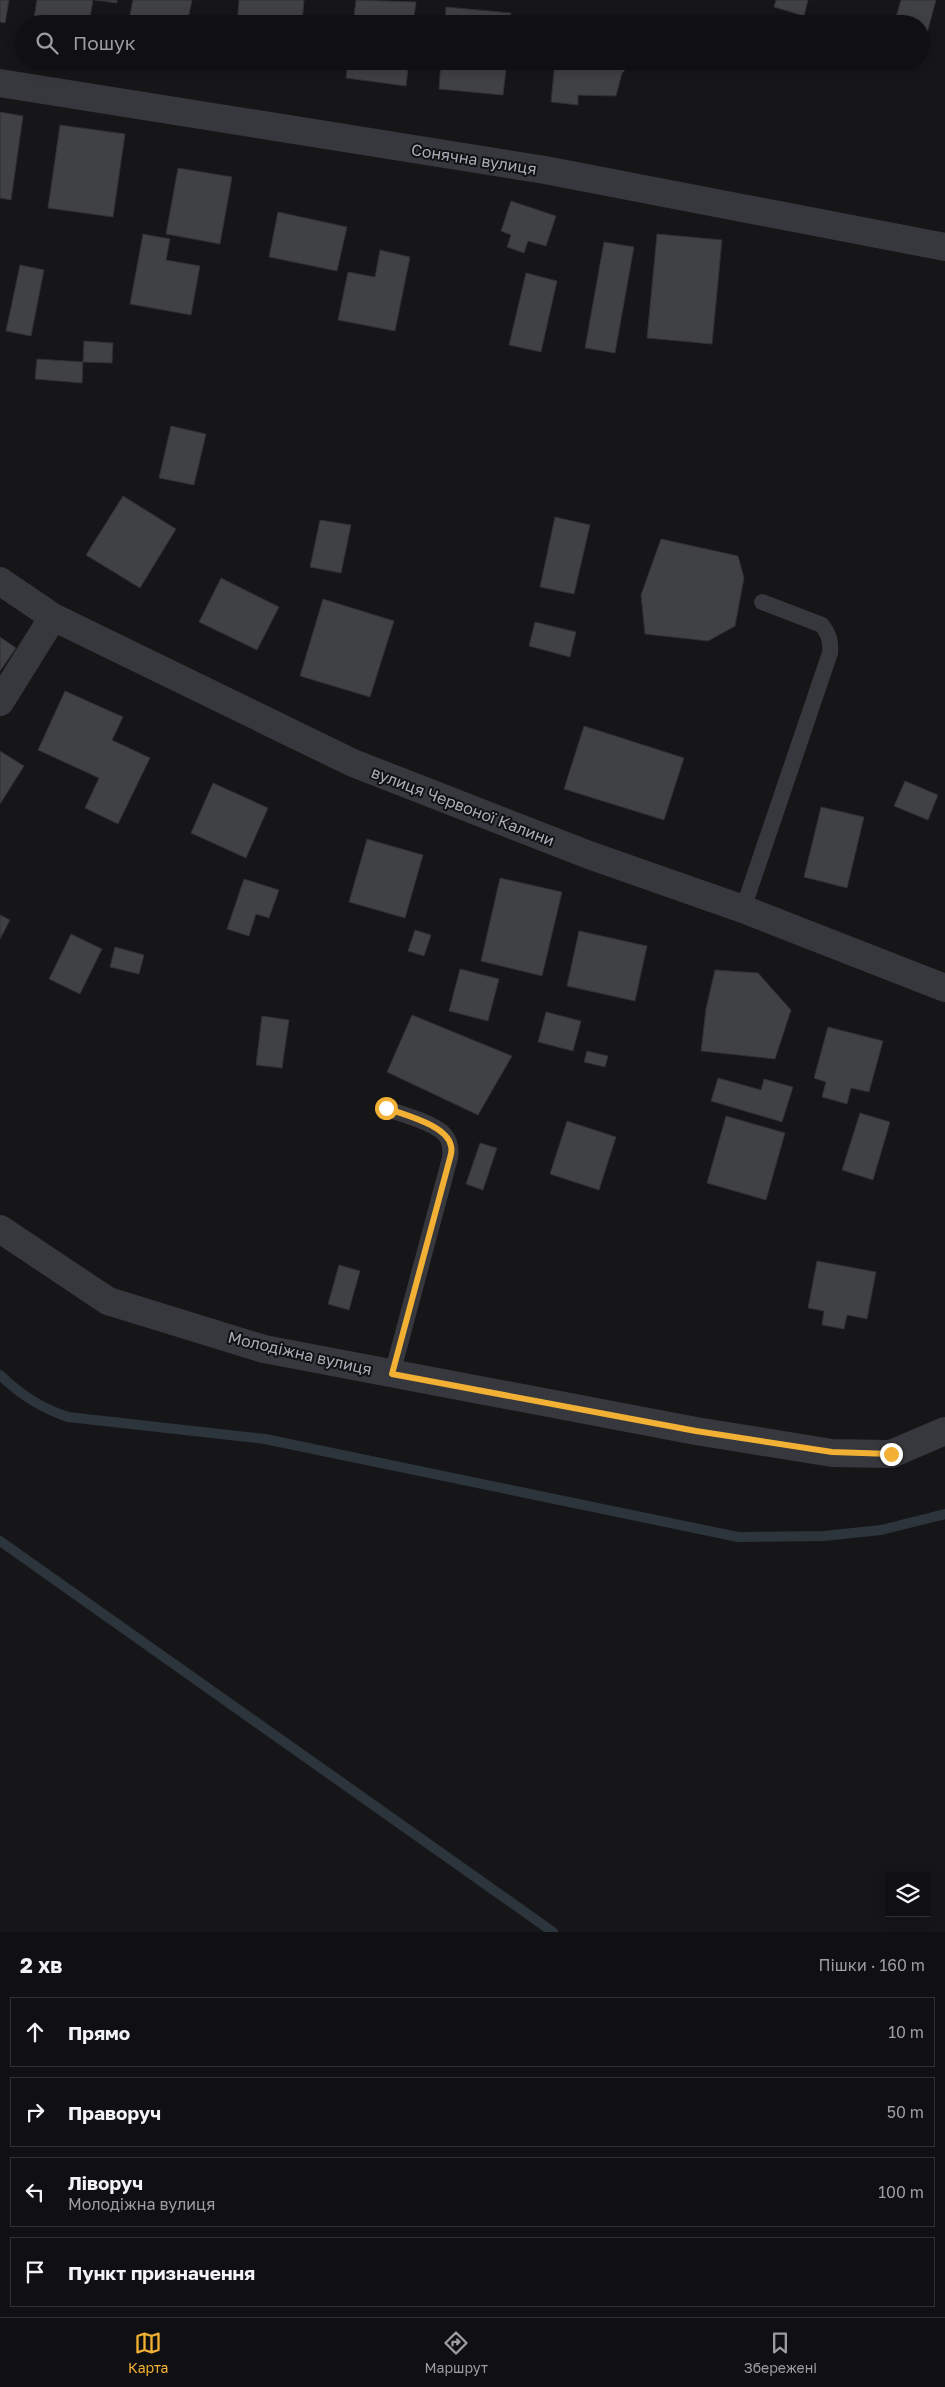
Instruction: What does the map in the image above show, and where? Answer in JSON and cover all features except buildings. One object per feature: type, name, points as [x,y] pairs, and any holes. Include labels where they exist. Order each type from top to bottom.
[{"type":"street","name":"Сонячна вулиця","points":[[0,83],[545,170],[945,247]]},
{"type":"street","name":"вулиця Червоної Калини","points":[[0,581],[52,617],[353,763],[589,855],[743,909],[945,988]]},
{"type":"street","points":[[0,702],[52,617]]},
{"type":"street","name":"Молодіжна вулиця","points":[[0,1229],[108,1301],[264,1349],[696,1431],[832,1452],[891,1454],[945,1432]]},
{"type":"lane","points":[[743,909],[830,653],[831,643],[828,633],[822,625],[762,602]]},
{"type":"lane","points":[[386,1108],[435,1128],[445,1135],[451,1146],[450,1158],[392,1374]]},
{"type":"waterway","points":[[0,1375],[32,1400],[68,1417],[265,1439],[738,1537],[824,1536],[881,1530],[945,1514]]},
{"type":"waterway","points":[[0,1541],[553,1932]]},
{"type":"route","points":[[386,1108],[435,1128],[445,1135],[451,1146],[450,1158],[392,1374],[696,1431],[832,1452],[891,1454]]}]
